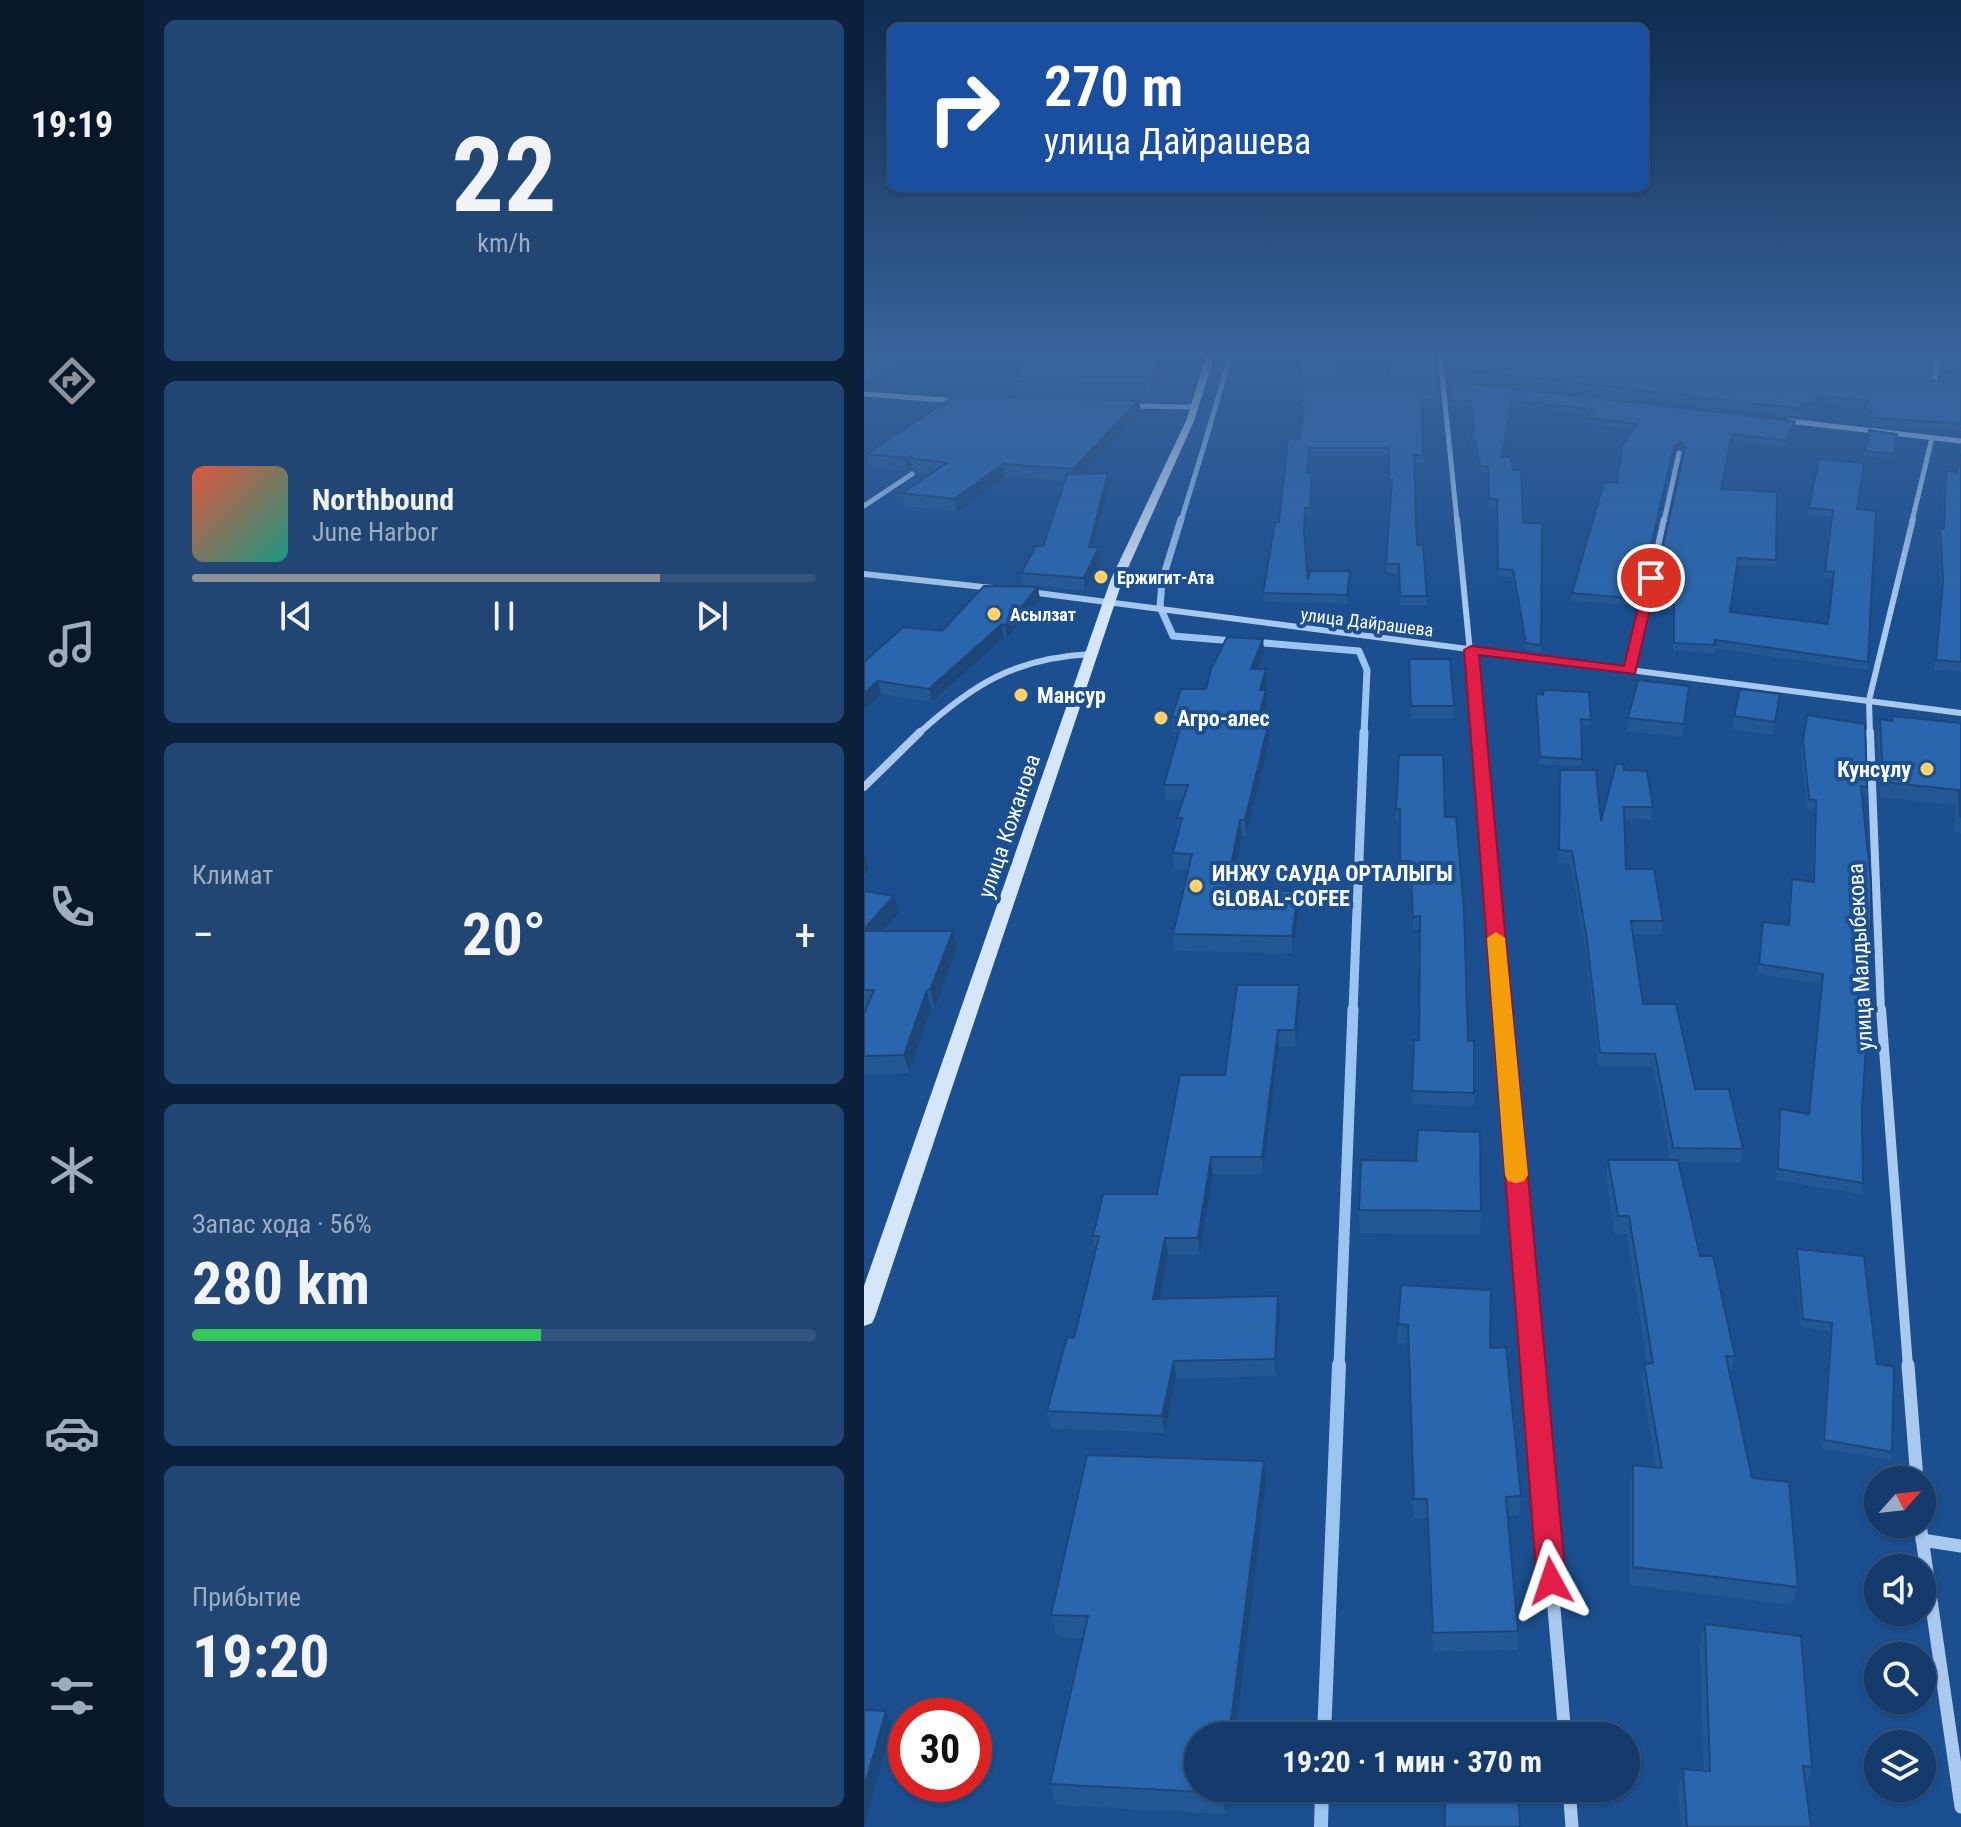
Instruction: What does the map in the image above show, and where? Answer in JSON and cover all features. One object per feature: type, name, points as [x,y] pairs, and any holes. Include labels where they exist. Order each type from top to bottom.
[{"type":"main road","name":"улица Кожанова","points":[[864,1317],[1091,654],[1179,439]]},
{"type":"street","points":[[1448,439],[1471,650],[1564,1722]]},
{"type":"street","name":"улица Малдыбекова","points":[[1916,1466],[1881,1013],[1869,700],[1932,439]]},
{"type":"street","points":[[1630,671],[1679,453]]},
{"type":"street","points":[[864,506],[912,474]]},
{"type":"street","points":[[864,574],[1007,589]]},
{"type":"street","name":"улица Дайрашева","points":[[1023,591],[1961,713]]},
{"type":"street","points":[[864,787],[971,688],[1031,660],[1053,654],[1091,654]]},
{"type":"street","points":[[1961,1546],[1922,1540],[1961,1807]]},
{"type":"street","points":[[1570,1802],[1572,1827]]},
{"type":"building","points":[[889,439],[1101,439],[1073,469],[1003,464],[954,499],[902,493],[947,463],[910,456],[867,454]]},
{"type":"building","points":[[1288,439],[1423,439],[1423,455],[1414,455],[1417,545],[1423,545],[1427,596],[1400,596],[1399,564],[1386,564],[1392,480],[1389,480],[1389,448],[1309,448],[1308,473],[1312,473],[1310,508],[1305,508],[1304,533],[1308,580],[1310,571],[1350,571],[1347,595],[1263,593],[1275,522],[1279,522]]},
{"type":"building","points":[[1505,439],[1502,457],[1511,457],[1513,470],[1521,470],[1523,523],[1542,523],[1541,645],[1526,643],[1513,570],[1498,569],[1497,499],[1489,499],[1488,466],[1480,466],[1475,441],[1471,440]]},
{"type":"building","points":[[1626,439],[1731,439],[1721,489],[1777,492],[1776,560],[1738,558],[1730,612],[1828,624],[1834,572],[1825,571],[1833,510],[1809,508],[1819,459],[1864,463],[1857,509],[1876,511],[1868,662],[1715,640],[1715,645],[1674,643],[1674,601],[1651,600],[1685,448],[1682,442],[1674,446],[1639,599],[1572,593],[1604,482],[1617,483],[1622,446]]},
{"type":"building","points":[[1867,439],[1896,439],[1894,454],[1865,451]]},
{"type":"building","points":[[1961,454],[1961,662],[1936,660],[1943,580],[1940,528],[1944,528],[1946,471],[1957,472]]},
{"type":"building","points":[[1108,473],[1089,547],[1099,547],[1084,578],[1021,573],[1036,546],[1043,546],[1067,474]]},
{"type":"building","points":[[984,586],[1038,587],[1005,626],[1002,624],[929,689],[878,681],[864,693],[864,662],[903,627],[942,631]]},
{"type":"building","points":[[1227,637],[1263,639],[1251,669],[1266,669],[1260,690],[1266,690],[1257,722],[1269,722],[1245,820],[1240,820],[1226,890],[1298,891],[1292,936],[1173,934],[1192,854],[1173,853],[1182,818],[1177,818],[1188,785],[1164,785],[1183,717],[1172,717],[1181,689],[1206,689],[1211,669]]},
{"type":"building","points":[[1409,659],[1450,659],[1454,706],[1411,706]]},
{"type":"building","points":[[1638,680],[1689,686],[1684,724],[1628,718]]},
{"type":"building","points":[[1740,689],[1780,694],[1775,722],[1734,716]]},
{"type":"building","points":[[1544,690],[1589,692],[1591,720],[1581,719],[1582,759],[1540,757],[1536,694],[1543,695]]},
{"type":"building","points":[[1807,715],[1865,724],[1867,787],[1861,786],[1871,882],[1871,930],[1865,929],[1866,1002],[1869,1003],[1862,1109],[1863,1183],[1778,1169],[1780,1109],[1809,1114],[1823,974],[1759,964],[1763,922],[1789,925],[1792,879],[1814,882],[1816,800],[1809,799],[1803,741]]},
{"type":"building","name":"Кунсұлу","points":[[1892,716],[1961,723],[1961,817],[1959,790],[1883,782],[1880,719],[1893,721]]},
{"type":"building","points":[[1399,755],[1443,755],[1445,817],[1456,817],[1464,909],[1468,1041],[1474,1041],[1474,1093],[1412,1091],[1414,1040],[1419,1040],[1420,916],[1413,917],[1410,861],[1400,861],[1400,809],[1396,810]]},
{"type":"building","points":[[1616,764],[1624,764],[1624,770],[1647,771],[1653,807],[1624,807],[1626,869],[1654,869],[1663,921],[1631,921],[1643,1004],[1676,1004],[1695,1089],[1729,1089],[1743,1149],[1673,1148],[1655,1054],[1600,1053],[1587,941],[1572,851],[1559,850],[1560,770],[1596,770],[1601,821]]},
{"type":"building","points":[[864,891],[894,896],[864,929]]},
{"type":"building","points":[[864,931],[953,931],[930,990],[927,990],[904,1055],[864,1056],[864,1014],[874,990],[864,990]]},
{"type":"building","points":[[1237,985],[1299,985],[1295,1030],[1278,1030],[1262,1157],[1211,1157],[1198,1238],[1165,1238],[1153,1299],[1278,1296],[1275,1359],[1174,1361],[1162,1416],[1047,1411],[1067,1337],[1074,1338],[1099,1236],[1093,1236],[1103,1194],[1157,1194],[1180,1075],[1225,1075]]},
{"type":"building","points":[[1418,1130],[1480,1132],[1481,1211],[1359,1210],[1361,1160],[1416,1161]]},
{"type":"building","points":[[1608,1160],[1678,1160],[1700,1256],[1713,1256],[1735,1356],[1726,1356],[1752,1478],[1789,1482],[1798,1587],[1633,1567],[1633,1465],[1662,1468],[1644,1364],[1653,1363],[1629,1216],[1618,1216]]},
{"type":"building","points":[[1797,1249],[1864,1256],[1877,1364],[1894,1367],[1892,1452],[1824,1440],[1832,1323],[1803,1319]]},
{"type":"building","points":[[1401,1285],[1491,1290],[1490,1348],[1506,1347],[1521,1496],[1506,1497],[1518,1631],[1433,1633],[1427,1499],[1414,1499],[1408,1325],[1398,1324]]},
{"type":"building","points":[[1087,1455],[1264,1461],[1231,1722],[1184,1722],[1184,1791],[1050,1784],[1088,1616],[1051,1615]]},
{"type":"building","points":[[1705,1624],[1801,1636],[1812,1767],[1803,1766],[1811,1827],[1687,1827],[1683,1769],[1710,1771]]},
{"type":"building","points":[[864,1710],[886,1711],[864,1788]]},
{"type":"building","points":[[1445,1802],[1519,1802],[1520,1827],[1445,1827]]},
{"type":"waterway","points":[[1181,521],[1206,439]]},
{"type":"waterway","points":[[1181,519],[1162,581],[1160,607],[1173,636],[1234,641]]},
{"type":"waterway","points":[[1253,642],[1359,651],[1367,670],[1364,734]]},
{"type":"waterway","points":[[1353,1011],[1364,732]]},
{"type":"waterway","points":[[1339,1367],[1353,1009]]},
{"type":"waterway","points":[[1325,1722],[1339,1365]]},
{"type":"waterway","points":[[1321,1827],[1322,1802]]},
{"type":"slow traffic","points":[[1496,938],[1516,1175]]},
{"type":"place","name":"Ержигит-Ата","points":[[1101,577]]},
{"type":"place","name":"Асылзат","points":[[994,614]]},
{"type":"place","name":"Мансур","points":[[1021,695]]},
{"type":"place","name":"Агро-алес","points":[[1161,718]]},
{"type":"place","name":"Кунсұлу","points":[[1927,769]]},
{"type":"place","name":"ИНЖУ САУДА ОРТАЛЫГЫ GLOBAL-COFEE","points":[[1196,886]]},
{"type":"route","points":[[1551,1581],[1471,650],[1630,671],[1651,578]]}]
